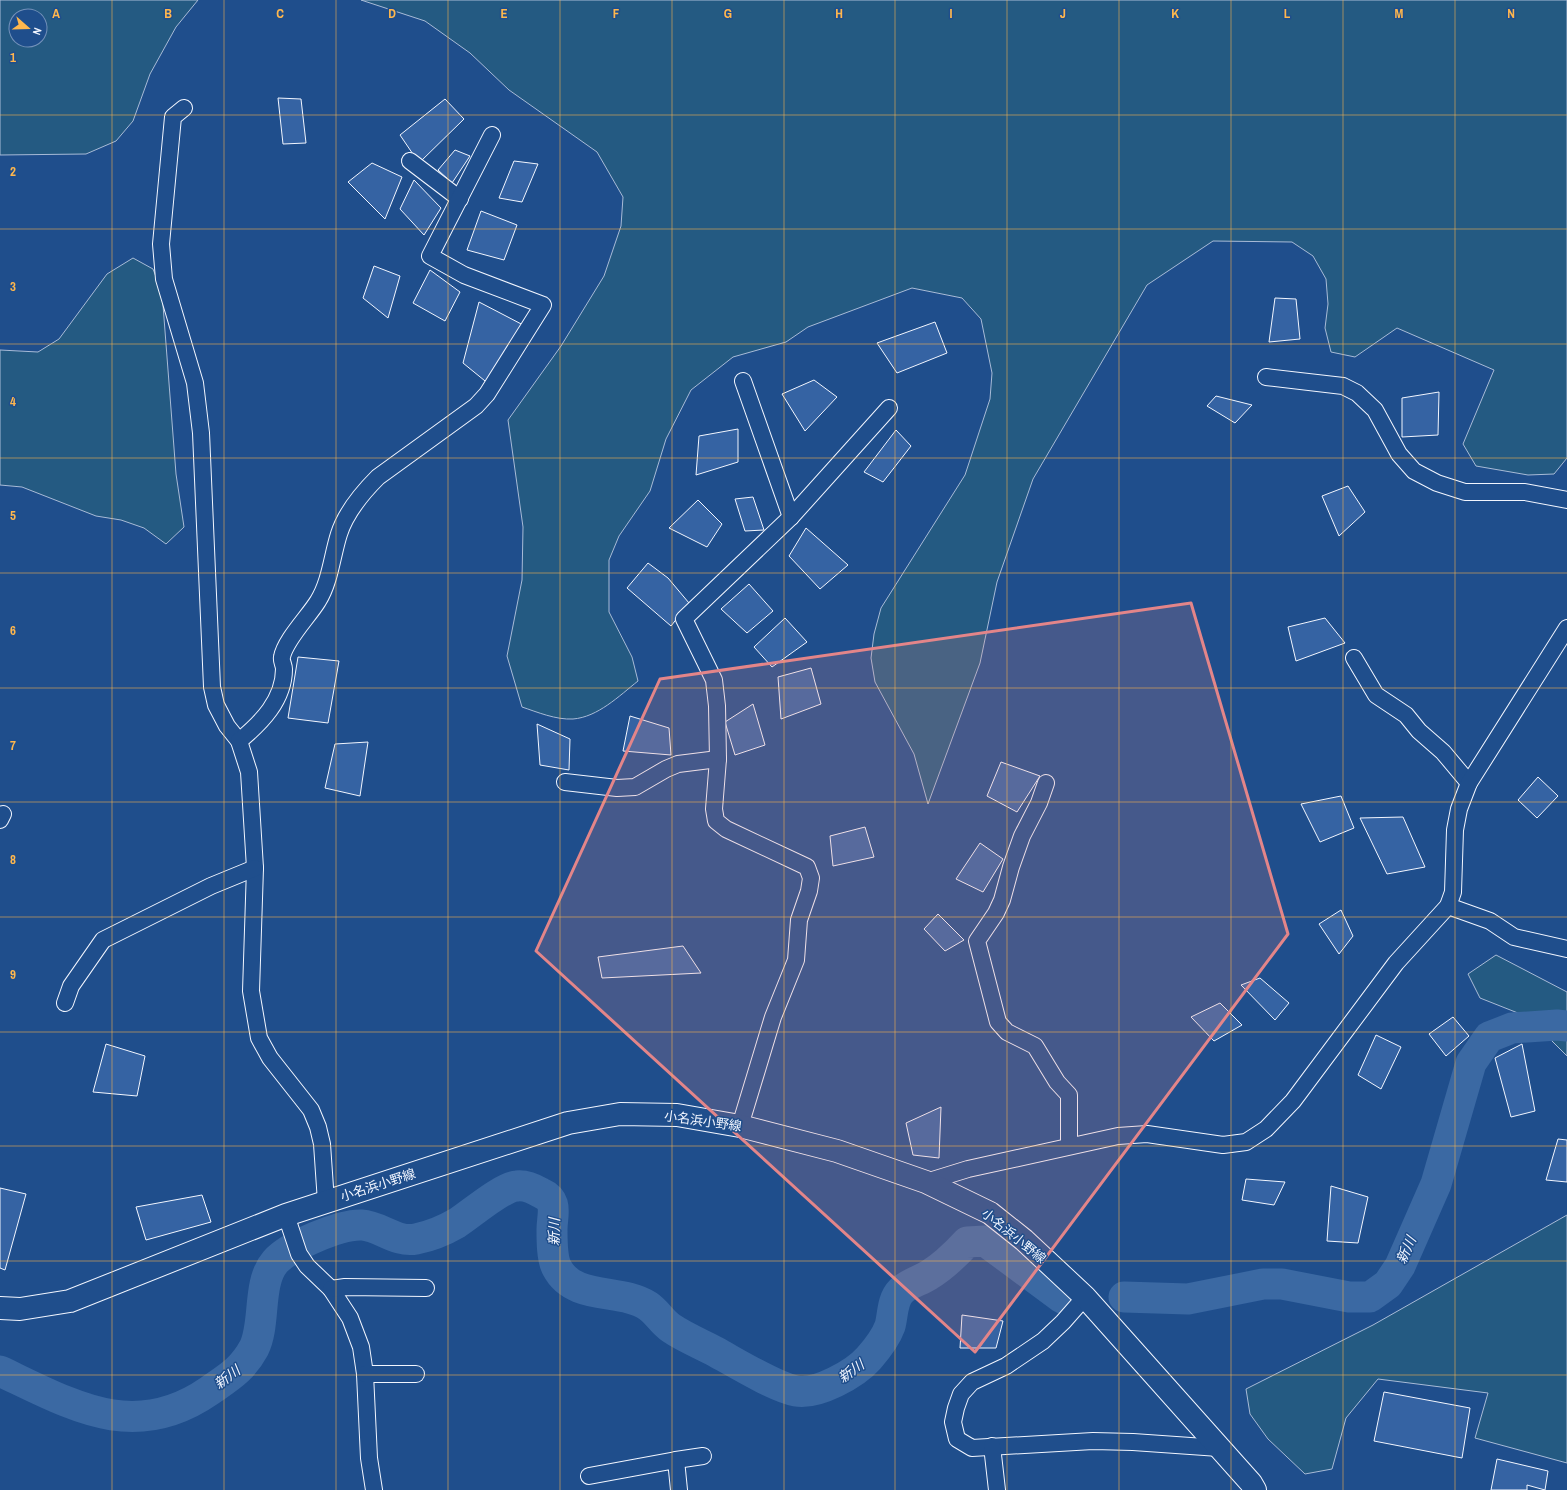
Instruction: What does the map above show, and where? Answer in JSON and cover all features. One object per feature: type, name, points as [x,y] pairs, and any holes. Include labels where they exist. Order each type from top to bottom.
[{"type":"main road","name":"小名浜小野線","points":[[0,1308],[20,1309],[70,1301],[288,1222],[326,1202],[568,1123],[620,1114],[677,1115],[740,1126],[837,1152],[926,1182],[990,1213],[1024,1240],[1085,1297],[1251,1483],[1255,1490]]},
{"type":"street","points":[[184,108],[173,117],[161,244],[164,279],[195,383],[201,433],[212,687],[216,705],[227,726],[239,741],[249,772],[255,868],[251,991],[258,1038],[270,1058],[311,1110],[318,1127],[322,1144],[326,1202]]},
{"type":"street","points":[[239,741],[257,727],[271,710],[280,691],[284,669],[282,657],[288,644],[319,600],[327,581],[339,533],[346,516],[365,490],[378,477],[476,406],[487,394],[543,305],[464,275],[430,256],[492,135]]},
{"type":"street","points":[[410,160],[460,199]]},
{"type":"street","points":[[1266,377],[1343,386],[1357,393],[1375,410],[1399,454],[1414,471],[1437,483],[1465,492],[1525,492],[1567,500]]},
{"type":"street","points":[[743,381],[791,517]]},
{"type":"street","points":[[740,1126],[773,1017],[796,960],[798,920],[809,891],[811,878],[807,867],[726,829],[716,822],[714,809],[718,759],[717,706],[714,680],[684,619],[791,517],[889,408]]},
{"type":"street","points":[[926,1182],[968,1169],[1118,1136],[1147,1134],[1223,1145],[1246,1142],[1266,1128],[1293,1101],[1396,963],[1448,906],[1453,892],[1455,830],[1459,809],[1469,783],[1567,628]]},
{"type":"street","points":[[1354,658],[1376,695],[1406,715],[1419,731],[1443,752],[1469,783]]},
{"type":"street","points":[[565,782],[617,788],[635,787],[666,769],[678,764],[718,759]]},
{"type":"street","points":[[1046,783],[1039,803],[1020,842],[1002,900],[996,912],[976,941],[998,1022],[1007,1032],[1035,1046],[1057,1082],[1068,1095],[1069,1146]]},
{"type":"street","points":[[65,1003],[71,986],[103,940],[211,886],[255,868]]},
{"type":"street","points":[[1448,906],[1490,922],[1514,937],[1567,949]]},
{"type":"street","points":[[288,1222],[299,1254],[307,1266],[331,1289],[350,1318],[361,1347],[365,1374],[369,1458],[374,1490]]},
{"type":"street","points":[[331,1289],[345,1287],[426,1288]]},
{"type":"street","points":[[1085,1297],[1063,1322],[1043,1341],[1006,1366],[972,1382],[961,1394],[953,1422],[957,1439],[972,1448],[1093,1441],[1133,1442],[1219,1448]]},
{"type":"street","points":[[365,1374],[416,1374]]},
{"type":"street","points":[[992,1446],[997,1490]]},
{"type":"street","points":[[589,1476],[703,1456]]},
{"type":"street","points":[[676,1460],[679,1490]]},
{"type":"highlighted area","points":[[1191,603],[1288,934],[975,1352],[536,951],[660,679]]},
{"type":"shaded area","points":[[0,0],[198,0],[176,27],[150,74],[133,121],[116,141],[86,154],[0,155]]},
{"type":"shaded area","points":[[361,0],[1567,0],[1567,458],[1554,474],[1528,475],[1476,466],[1463,444],[1494,370],[1397,328],[1355,357],[1331,352],[1325,328],[1328,304],[1326,279],[1313,256],[1292,242],[1213,241],[1147,285],[1033,479],[997,582],[980,663],[928,804],[914,754],[875,682],[871,658],[874,634],[881,608],[965,475],[990,399],[992,373],[981,319],[962,298],[912,288],[808,327],[786,342],[733,357],[691,390],[666,439],[650,491],[619,536],[609,560],[609,612],[632,657],[638,681],[608,705],[582,717],[573,719],[560,718],[522,707],[507,656],[522,580],[523,527],[508,420],[561,346],[604,276],[621,226],[623,197],[597,152],[509,90],[470,53],[425,21]]},
{"type":"shaded area","points":[[133,258],[153,269],[162,292],[176,474],[184,527],[166,544],[144,528],[121,520],[96,516],[22,487],[0,485],[0,350],[38,352],[59,339],[107,274]]},
{"type":"shaded area","points":[[1496,955],[1567,992],[1567,1056],[1528,1017],[1480,998],[1468,974]]},
{"type":"shaded area","points":[[1567,1215],[1567,1463],[1475,1438],[1488,1393],[1378,1379],[1346,1418],[1332,1469],[1305,1474],[1268,1439],[1250,1414],[1246,1389],[1373,1325]]},
{"type":"building","points":[[278,98],[301,99],[306,143],[283,144]]},
{"type":"building","points":[[445,99],[464,119],[419,163],[400,135]]},
{"type":"building","points":[[455,150],[470,156],[452,183],[438,170]]},
{"type":"building","points":[[514,161],[538,164],[522,202],[499,198]]},
{"type":"building","points":[[372,163],[402,177],[385,219],[348,182]]},
{"type":"building","points":[[414,180],[441,208],[424,235],[400,209]]},
{"type":"building","points":[[481,211],[517,225],[504,260],[467,250]]},
{"type":"building","points":[[374,266],[400,276],[388,318],[363,298]]},
{"type":"building","points":[[430,270],[460,292],[445,321],[413,303]]},
{"type":"building","points":[[1275,298],[1296,299],[1300,339],[1269,342]]},
{"type":"building","points":[[479,302],[527,327],[490,385],[463,363]]},
{"type":"building","points":[[935,322],[947,353],[897,373],[877,343]]},
{"type":"building","points":[[814,380],[837,397],[805,431],[782,394]]},
{"type":"building","points":[[1439,392],[1438,435],[1402,437],[1402,398]]},
{"type":"building","points":[[1216,396],[1252,405],[1235,423],[1207,406]]},
{"type":"building","points":[[738,429],[738,462],[696,475],[699,436]]},
{"type":"building","points":[[896,430],[911,446],[883,482],[864,472]]},
{"type":"building","points":[[1348,486],[1365,512],[1339,536],[1322,496]]},
{"type":"building","points":[[753,497],[764,530],[745,531],[735,499]]},
{"type":"building","points":[[698,500],[722,524],[707,547],[669,528]]},
{"type":"building","points":[[806,528],[848,565],[820,589],[789,556]]},
{"type":"building","points":[[648,563],[668,578],[689,603],[671,626],[627,588]]},
{"type":"building","points":[[749,584],[773,611],[747,633],[721,609]]},
{"type":"building","points":[[785,618],[807,642],[772,667],[754,647]]},
{"type":"building","points":[[1325,618],[1345,643],[1296,661],[1288,627]]},
{"type":"building","points":[[298,657],[339,661],[328,723],[288,718]]},
{"type":"building","points":[[811,668],[821,704],[781,719],[778,677]]},
{"type":"building","points":[[753,704],[765,745],[735,755],[725,722]]},
{"type":"building","points":[[630,716],[669,728],[671,755],[623,751]]},
{"type":"building","points":[[537,724],[570,739],[569,770],[540,765]]},
{"type":"building","points":[[368,742],[360,796],[325,788],[335,744]]},
{"type":"building","points":[[1001,762],[1040,776],[1017,812],[987,796]]},
{"type":"building","points":[[1538,777],[1558,796],[1537,818],[1518,800]]},
{"type":"building","points":[[1341,796],[1354,828],[1320,842],[1301,804]]},
{"type":"building","points":[[1403,817],[1425,867],[1387,874],[1360,818]]},
{"type":"building","points":[[865,827],[874,857],[833,866],[830,836]]},
{"type":"building","points":[[980,843],[1003,859],[983,892],[956,879]]},
{"type":"building","points":[[1341,910],[1353,936],[1339,954],[1319,924]]},
{"type":"building","points":[[938,914],[964,940],[945,951],[924,929]]},
{"type":"building","points":[[683,946],[701,973],[602,978],[598,957]]},
{"type":"building","points":[[1260,978],[1289,1003],[1275,1020],[1241,985]]},
{"type":"building","points":[[1220,1003],[1242,1025],[1214,1041],[1191,1017]]},
{"type":"building","points":[[1453,1017],[1469,1036],[1446,1056],[1429,1034]]},
{"type":"building","points":[[1376,1035],[1401,1047],[1381,1089],[1358,1075]]},
{"type":"building","points":[[106,1044],[145,1056],[137,1096],[93,1092]]},
{"type":"building","points":[[1522,1044],[1535,1111],[1511,1117],[1495,1058]]},
{"type":"building","points":[[941,1107],[939,1158],[913,1155],[906,1123]]},
{"type":"building","points":[[1558,1139],[1567,1140],[1567,1182],[1546,1180]]},
{"type":"building","points":[[1246,1179],[1285,1182],[1274,1205],[1242,1200]]},
{"type":"building","points":[[1331,1186],[1368,1197],[1358,1243],[1327,1241]]},
{"type":"building","points":[[0,1188],[26,1194],[5,1270],[0,1268]]},
{"type":"building","points":[[202,1195],[211,1222],[146,1240],[136,1207]]},
{"type":"building","points":[[962,1315],[1003,1321],[996,1348],[960,1348]]},
{"type":"building","points":[[1384,1392],[1470,1408],[1462,1458],[1374,1441]]},
{"type":"building","points":[[1497,1459],[1548,1471],[1545,1490],[1527,1485],[1527,1490],[1491,1490]]},
{"type":"waterway","name":"新川","points":[[1124,1297],[1188,1299],[1263,1284],[1282,1284],[1349,1297],[1370,1297],[1388,1284],[1400,1266],[1436,1184],[1471,1063],[1489,1037],[1512,1028],[1557,1025],[1567,1026]]},
{"type":"waterway","name":"新川","points":[[0,1371],[52,1396],[78,1406],[103,1413],[129,1416],[155,1415],[181,1406],[209,1391],[229,1377],[245,1362],[254,1348],[258,1338],[264,1292],[269,1271],[275,1262],[291,1249],[328,1232],[341,1228],[362,1225],[375,1228],[402,1239],[409,1240],[427,1236],[452,1226],[503,1191],[517,1186],[532,1189],[547,1196],[550,1200],[553,1208],[552,1239],[554,1260],[557,1268],[565,1278],[586,1290],[625,1297],[648,1306],[668,1326],[681,1334],[777,1385],[796,1391],[814,1390],[825,1387],[845,1377],[863,1364],[875,1351],[886,1335],[890,1326],[894,1303],[901,1291],[907,1286],[940,1268],[967,1242],[985,1241],[1062,1298]]}]
